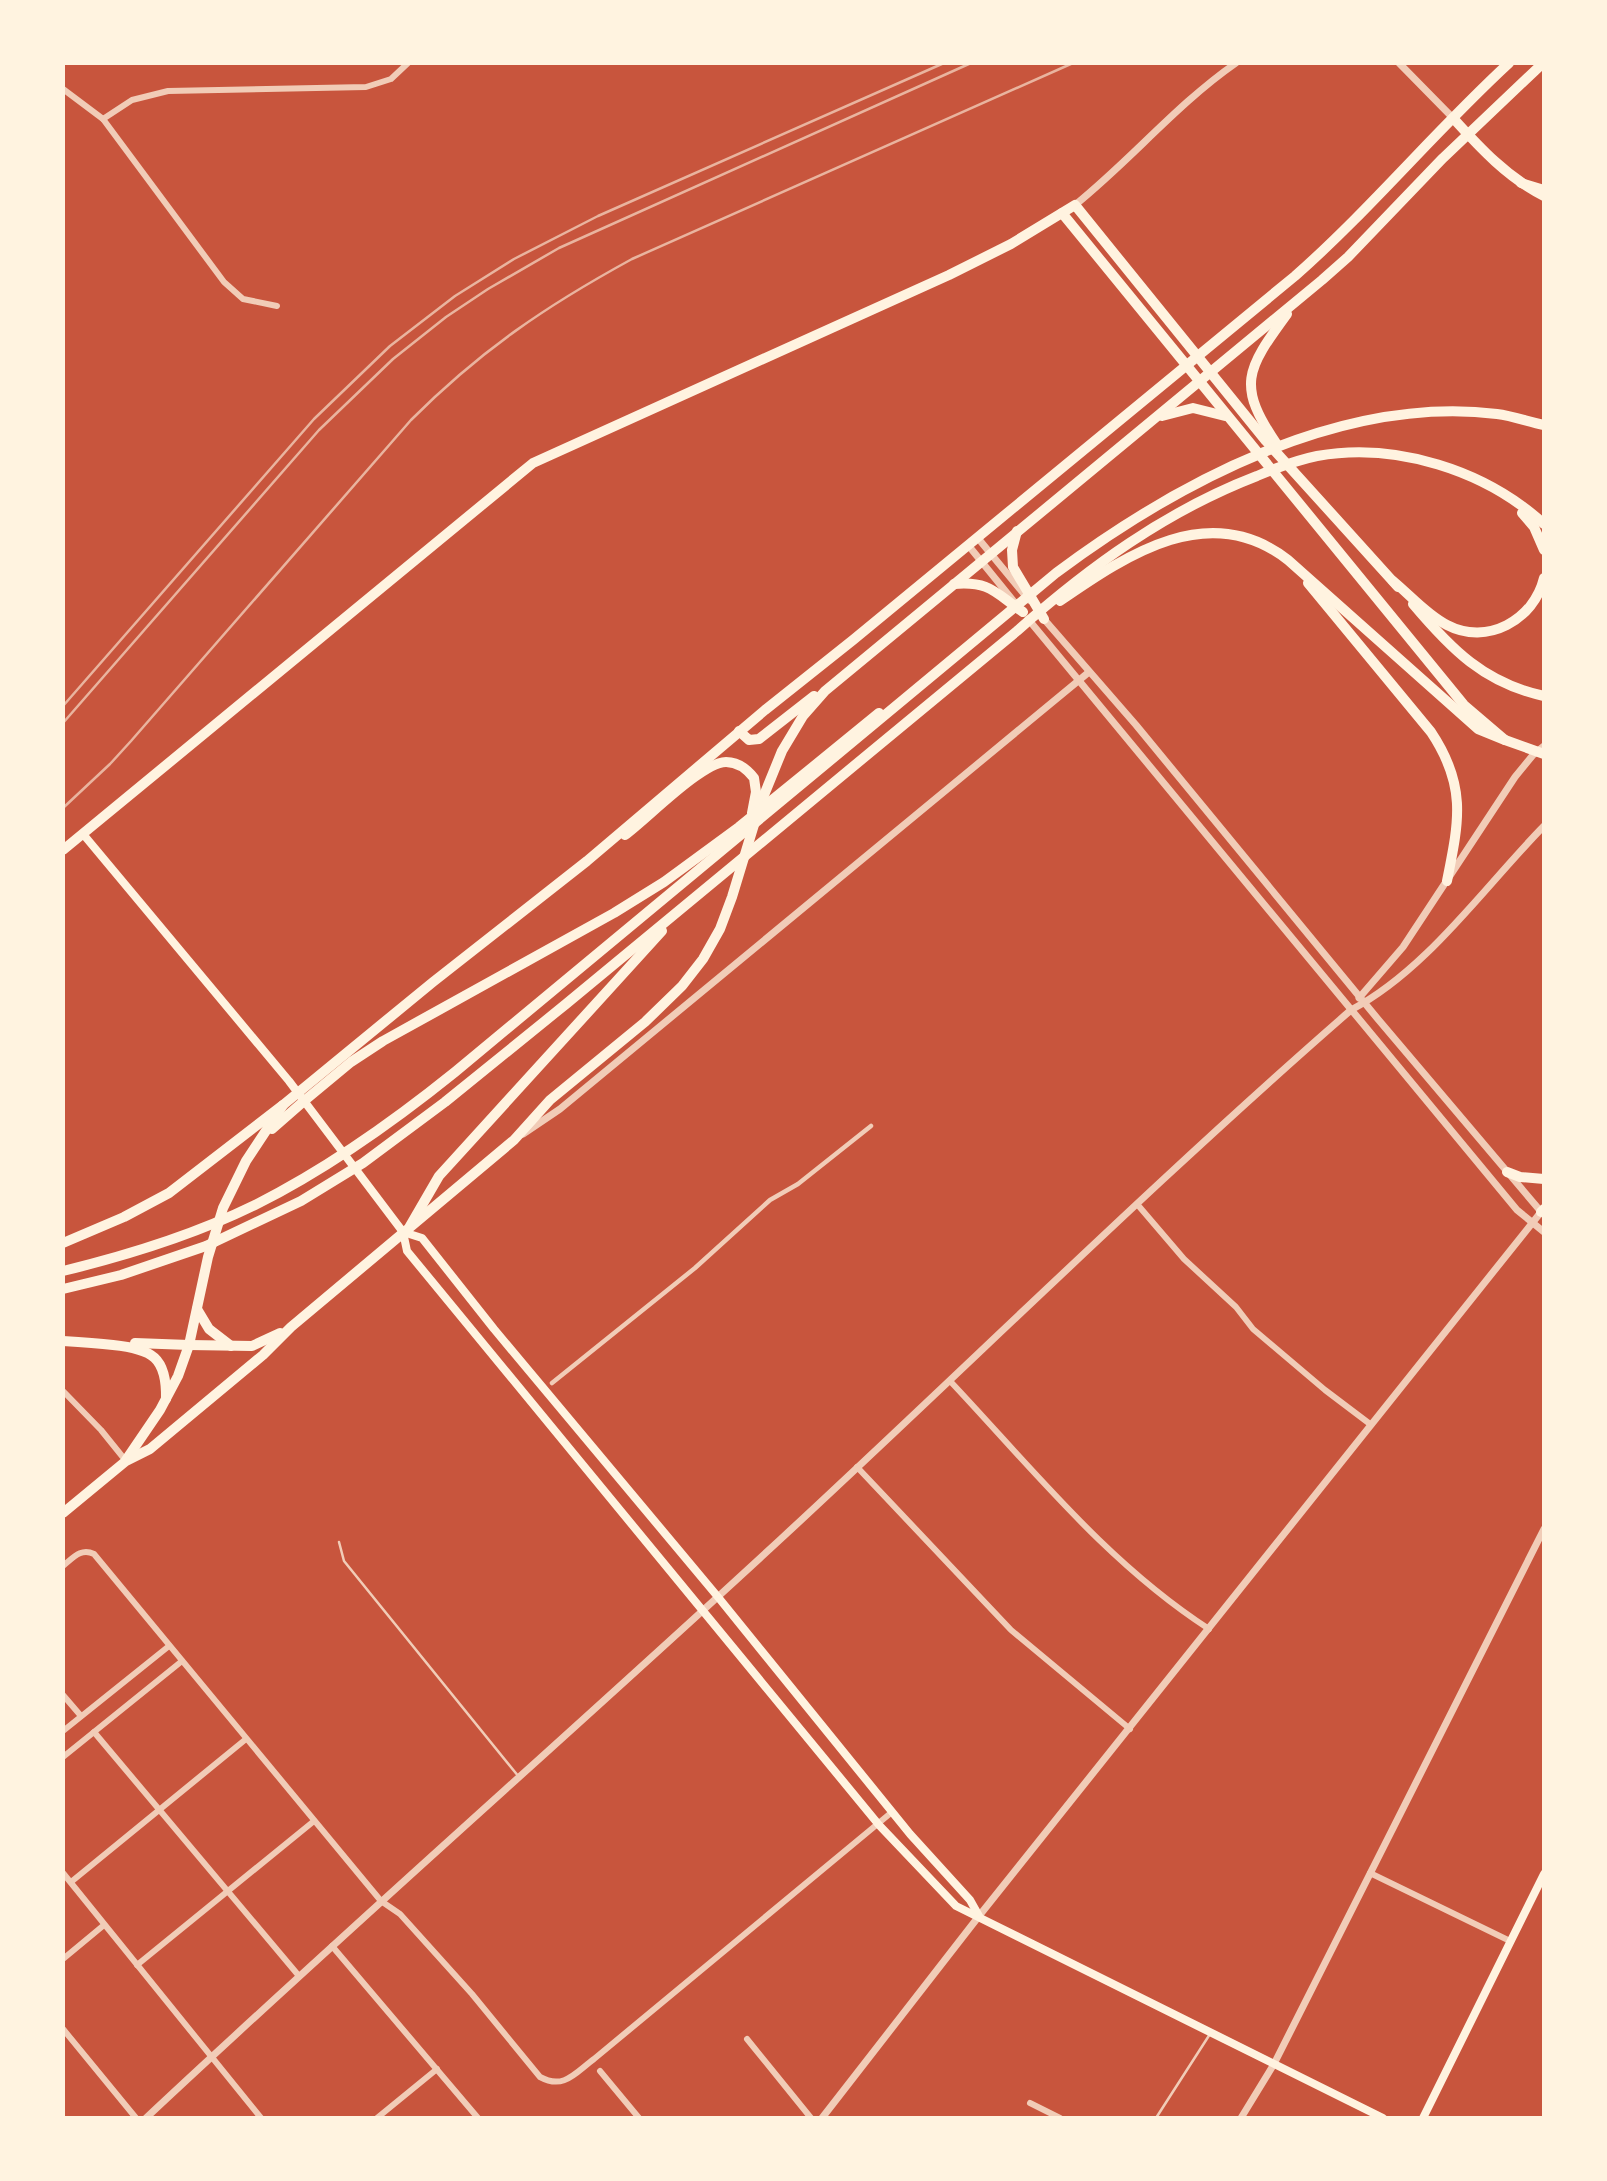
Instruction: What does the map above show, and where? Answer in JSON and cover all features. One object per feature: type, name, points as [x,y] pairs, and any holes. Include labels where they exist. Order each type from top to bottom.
[{"type":"highway","points":[[1521,183],[1544,190]]},
{"type":"highway","points":[[63,1271],[190,1233],[255,1205],[316,1171],[374,1133],[438,1086],[986,629],[1056,573],[1142,514],[1232,467],[1303,439],[1362,421],[1395,415],[1447,411],[1544,418]]},
{"type":"highway","points":[[1501,414],[1544,425]]},
{"type":"highway","points":[[63,1289],[121,1275],[239,1232],[301,1201],[388,1146],[708,887],[1017,631],[1155,526],[1244,481],[1317,456],[1362,453],[1406,457],[1449,468],[1493,489],[1525,508],[1544,524]]},
{"type":"highway","points":[[1493,489],[1529,519],[1544,550]]},
{"type":"highway","points":[[1070,589],[1136,554],[1175,538],[1200,533],[1226,533],[1248,538],[1269,547],[1288,560],[1478,729],[1505,740]]},
{"type":"highway","points":[[1288,560],[1431,732],[1444,753],[1456,788],[1458,815],[1447,881]]},
{"type":"highway","points":[[1393,581],[1442,623],[1457,630],[1483,633],[1509,625],[1524,614],[1536,598],[1544,578]]},
{"type":"highway","points":[[301,1097],[383,1041],[639,898],[721,841],[866,722],[935,672]]},
{"type":"highway","points":[[406,1229],[439,1176],[685,905]]},
{"type":"highway","points":[[63,1242],[124,1217],[169,1193],[282,1105]]},
{"type":"highway","points":[[1507,1172],[1526,1178],[1544,1179]]},
{"type":"highway","points":[[63,1341],[136,1348],[151,1354],[163,1370],[166,1399]]},
{"type":"highway","points":[[90,1343],[188,1345]]},
{"type":"main road","points":[[264,1136],[301,1097],[433,982],[587,861],[739,731],[1334,242],[1509,63]]},
{"type":"main road","points":[[739,731],[749,740],[759,739],[838,679],[1296,302],[1348,257],[1467,134],[1543,63]]},
{"type":"main road","points":[[1453,118],[1502,168],[1544,196]]},
{"type":"main road","points":[[63,850],[520,473],[548,455],[899,299],[1011,244],[1075,205],[1266,441],[1450,645],[1478,669],[1500,682],[1544,695]]},
{"type":"main road","points":[[1062,213],[1457,698],[1505,740],[1544,754]]},
{"type":"main road","points":[[1296,302],[1258,355],[1252,371],[1251,385],[1259,416],[1301,479]]},
{"type":"main road","points":[[1155,418],[1192,408],[1226,416]]},
{"type":"main road","points":[[1018,530],[1012,550],[1013,567],[1044,619]]},
{"type":"main road","points":[[954,584],[985,585],[1023,612]]},
{"type":"main road","points":[[63,1513],[125,1461],[150,1449],[263,1355],[291,1327],[514,1140],[550,1100],[645,1022],[688,979],[720,929],[766,789],[790,737],[808,709],[838,679]]},
{"type":"main road","points":[[587,861],[629,832],[702,772],[724,762],[743,767],[755,782],[745,851]]},
{"type":"main road","points":[[83,834],[301,1097],[406,1229],[422,1238],[892,1812],[970,1900],[979,1916]]},
{"type":"main road","points":[[125,1461],[178,1376],[223,1208],[246,1161],[282,1105],[301,1097]]},
{"type":"main road","points":[[406,1229],[407,1251],[879,1825],[956,1906],[1382,2118]]},
{"type":"main road","points":[[197,1307],[200,1317],[209,1329],[232,1346]]},
{"type":"main road","points":[[188,1345],[232,1346],[259,1343],[291,1327]]},
{"type":"main road","points":[[1423,2118],[1544,1874]]},
{"type":"street","points":[[103,119],[132,100],[169,91],[366,87],[391,79],[408,63]]},
{"type":"street","points":[[1075,205],[1180,107],[1237,63]]},
{"type":"street","points":[[1399,63],[1453,118]]},
{"type":"street","points":[[63,89],[103,119],[224,282],[243,299],[277,306]]},
{"type":"street","points":[[822,2118],[1370,1424],[1543,1212],[977,537]]},
{"type":"street","points":[[968,545],[1517,1210],[1544,1232]]},
{"type":"street","points":[[514,1140],[560,1109],[1089,672]]},
{"type":"street","points":[[146,2118],[381,1901],[703,1611],[1137,1205],[1363,1000],[1403,947],[1515,777],[1544,746]]},
{"type":"street","points":[[1363,1000],[1384,990],[1420,957],[1544,826]]},
{"type":"street","points":[[552,1382],[695,1268],[770,1200],[798,1184],[871,1126]]},
{"type":"street","points":[[1137,1205],[1184,1259],[1236,1307],[1253,1329],[1370,1424]]},
{"type":"street","points":[[950,1381],[1113,1556],[1209,1629]]},
{"type":"street","points":[[63,1391],[125,1461]]},
{"type":"street","points":[[857,1467],[1011,1630],[1130,1729]]},
{"type":"street","points":[[1241,2118],[1274,2064],[1544,1529]]},
{"type":"street","points":[[63,1566],[80,1552],[88,1551],[94,1554],[381,1901],[400,1914],[469,1991],[540,2077],[552,2083],[564,2081],[594,2059],[892,1812]]},
{"type":"street","points":[[63,1731],[169,1646]]},
{"type":"street","points":[[63,1756],[182,1661]]},
{"type":"street","points":[[63,1695],[81,1716]]},
{"type":"street","points":[[94,1732],[299,1976]]},
{"type":"street","points":[[71,1882],[246,1740]]},
{"type":"street","points":[[137,1965],[314,1821]]},
{"type":"street","points":[[63,1873],[261,2118]]},
{"type":"street","points":[[1370,1873],[1510,1941]]},
{"type":"street","points":[[63,1959],[104,1925]]},
{"type":"street","points":[[332,1946],[478,2118]]},
{"type":"street","points":[[63,2029],[136,2118]]},
{"type":"street","points":[[747,2039],[811,2118]]},
{"type":"street","points":[[377,2118],[437,2069]]},
{"type":"street","points":[[600,2071],[639,2118]]},
{"type":"street","points":[[1030,2103],[1059,2118]]},
{"type":"lane","points":[[339,1542],[344,1561],[519,1777]]},
{"type":"lane","points":[[1156,2118],[1210,2034]]},
{"type":"railway","points":[[63,706],[314,419],[390,346],[455,296],[514,259],[598,216],[944,63]]},
{"type":"railway","points":[[63,723],[319,430],[393,359],[446,317],[559,248],[971,63]]},
{"type":"railway","points":[[63,808],[131,741],[411,420],[463,372],[516,331],[571,294],[632,259],[1073,63]]}]
